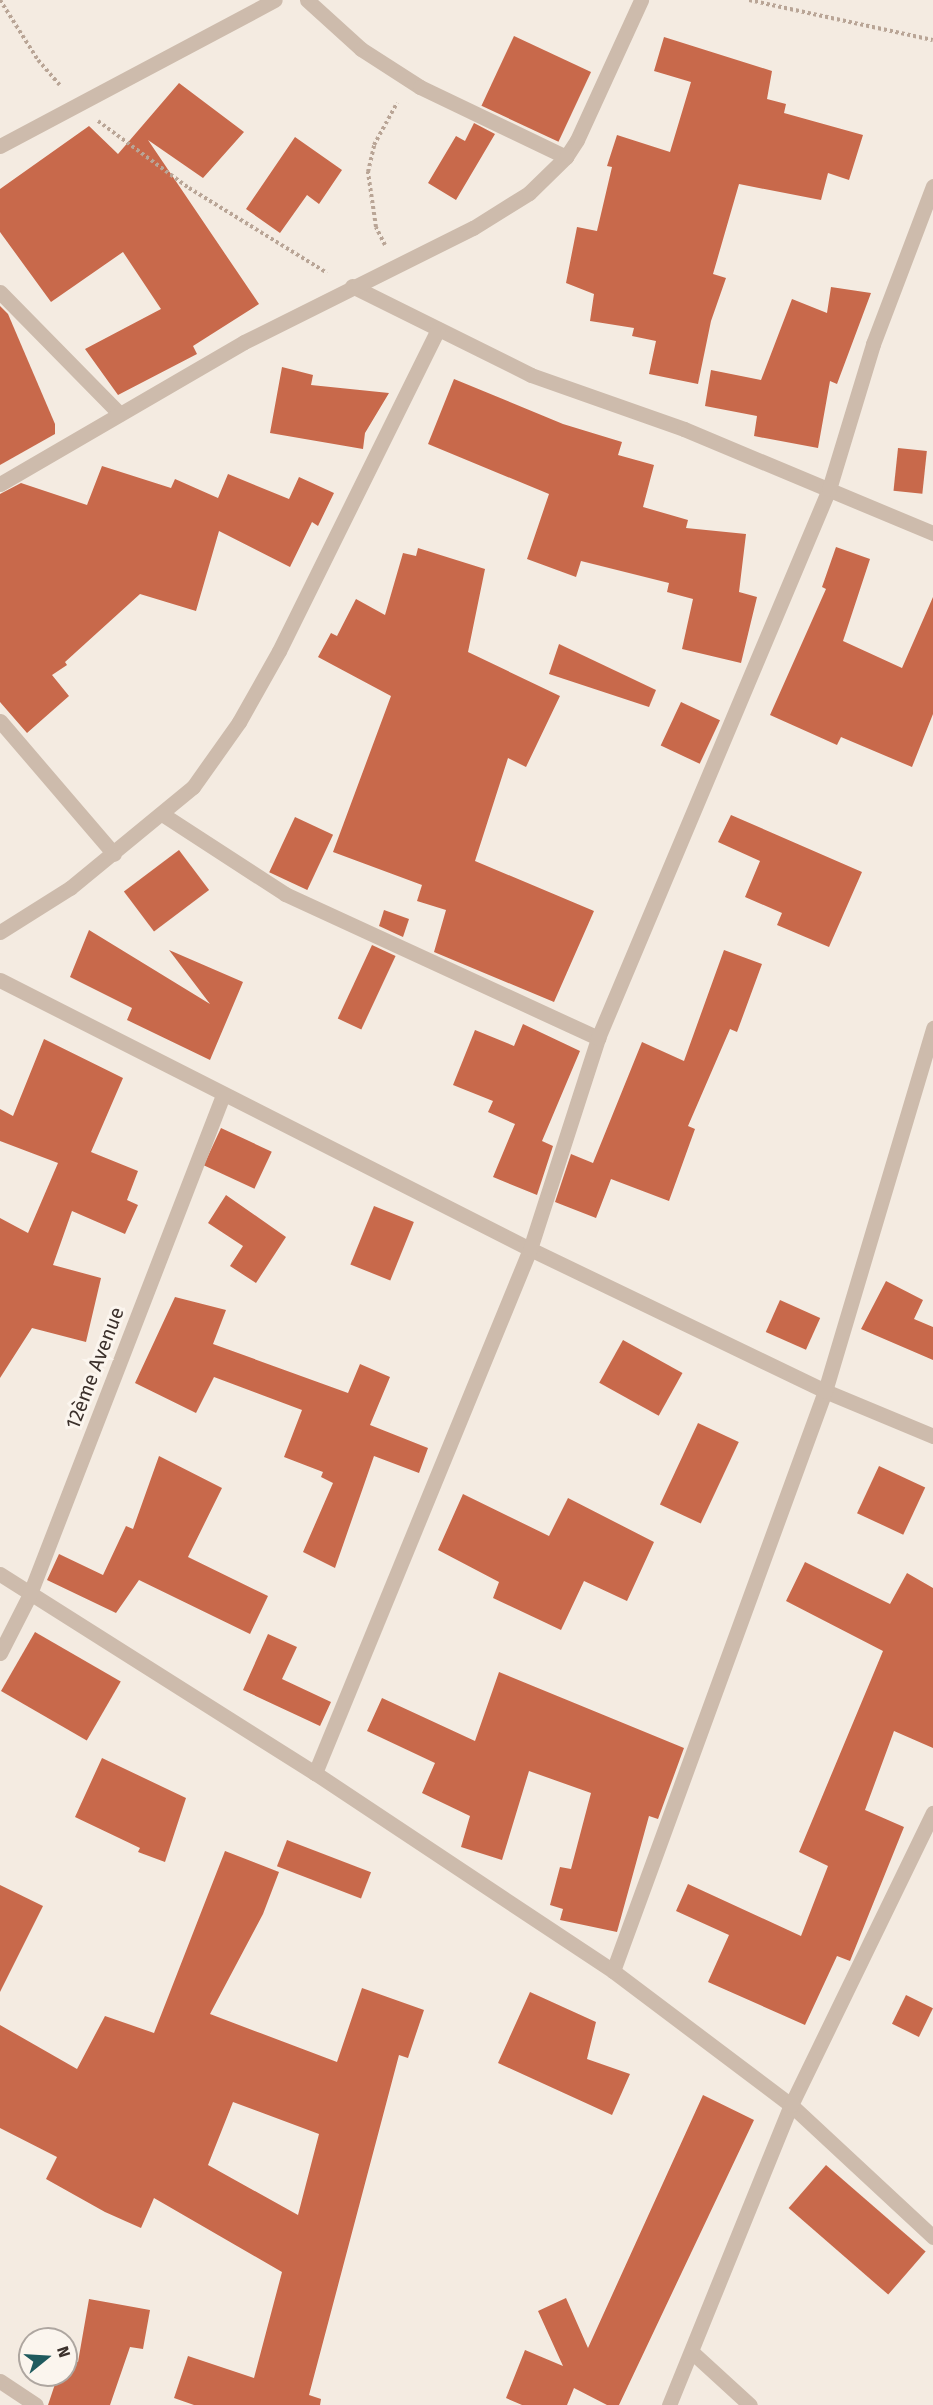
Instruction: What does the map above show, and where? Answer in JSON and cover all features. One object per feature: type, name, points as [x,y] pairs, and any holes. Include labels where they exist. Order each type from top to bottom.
[{"type":"street","points":[[0,146],[275,0]]},
{"type":"street","points":[[307,0],[361,49],[411,81],[566,157]]},
{"type":"street","points":[[0,484],[244,342],[352,286],[473,228],[529,193],[566,157],[594,108],[641,0]]},
{"type":"street","points":[[315,1773],[530,1248],[598,1038],[829,489],[873,344],[933,186]]},
{"type":"street","points":[[352,286],[531,375],[684,429],[933,533]]},
{"type":"street","points":[[0,292],[120,414]]},
{"type":"street","points":[[0,932],[70,888],[193,787],[239,722],[273,662],[438,329]]},
{"type":"street","points":[[0,721],[114,854]]},
{"type":"street","points":[[162,814],[285,894],[598,1038]]},
{"type":"street","points":[[0,980],[223,1095],[530,1248],[825,1391],[933,1436]]},
{"type":"street","points":[[613,1971],[825,1391],[933,1028]]},
{"type":"street","name":"12ème Avenue","points":[[0,1653],[29,1596],[223,1095]]},
{"type":"street","points":[[0,1574],[29,1596],[315,1773],[613,1971],[791,2105],[933,2236]]},
{"type":"street","points":[[669,2405],[693,2353],[791,2105],[933,1813]]},
{"type":"street","points":[[693,2353],[750,2405]]},
{"type":"street","points":[[0,2381],[36,2405]]},
{"type":"path","points":[[0,0],[38,60],[79,105],[189,188],[299,258],[352,286]]},
{"type":"path","points":[[749,0],[933,40]]},
{"type":"path","points":[[403,261],[390,254],[376,227],[368,172],[374,145],[411,81]]},
{"type":"building","points":[[514,36],[591,72],[558,142],[481,106]]},
{"type":"building","points":[[664,37],[772,71],[767,99],[786,104],[784,113],[863,135],[849,180],[828,173],[821,200],[739,184],[713,274],[726,278],[711,321],[698,384],[649,374],[656,341],[632,336],[634,328],[590,321],[594,294],[566,283],[577,227],[597,231],[612,167],[607,166],[617,135],[670,152],[691,82],[654,71]]},
{"type":"building","points":[[179,83],[244,132],[203,178],[148,140],[259,304],[193,346],[197,354],[118,395],[85,349],[161,309],[123,252],[51,302],[0,232],[0,189],[89,126],[118,154]]},
{"type":"building","points":[[474,123],[495,134],[456,200],[428,183],[456,136],[465,141]]},
{"type":"building","points":[[295,137],[342,170],[319,204],[307,195],[280,233],[246,209]]},
{"type":"building","points":[[831,287],[871,293],[837,384],[830,381],[818,448],[754,436],[757,416],[705,406],[711,370],[761,380],[792,299],[827,313]]},
{"type":"building","points":[[0,306],[8,314],[55,424],[55,434],[0,465]]},
{"type":"building","points":[[282,367],[313,375],[311,385],[389,393],[365,433],[363,449],[270,433]]},
{"type":"building","points":[[454,379],[563,424],[622,442],[618,455],[654,465],[643,507],[688,520],[686,528],[746,534],[739,592],[757,597],[741,663],[682,649],[693,599],[667,592],[669,583],[581,561],[576,577],[527,559],[549,494],[428,444]]},
{"type":"building","points":[[898,448],[927,451],[922,494],[894,491]]},
{"type":"building","points":[[102,466],[171,488],[175,479],[218,498],[228,474],[289,499],[299,477],[334,493],[318,526],[312,522],[290,567],[219,531],[196,611],[140,594],[65,662],[67,665],[52,675],[69,696],[27,733],[0,702],[0,494],[21,483],[87,505]]},
{"type":"building","points":[[836,547],[870,559],[843,641],[902,668],[933,597],[933,714],[912,767],[841,737],[837,745],[770,715],[826,589],[822,587]]},
{"type":"building","points":[[418,548],[485,569],[468,652],[560,696],[526,767],[508,758],[475,861],[594,911],[554,1002],[434,952],[446,910],[417,901],[422,885],[333,852],[391,696],[318,657],[331,633],[337,636],[356,599],[385,615],[403,553],[416,556]]},
{"type":"building","points":[[559,644],[656,690],[649,707],[549,674]]},
{"type":"building","points":[[681,702],[720,720],[700,764],[661,746]]},
{"type":"building","points":[[731,815],[862,872],[829,947],[777,925],[782,913],[745,897],[760,861],[718,842]]},
{"type":"building","points":[[295,817],[333,835],[307,890],[269,872]]},
{"type":"building","points":[[179,850],[209,890],[154,931],[124,892]]},
{"type":"building","points":[[384,910],[409,919],[403,937],[379,926]]},
{"type":"building","points":[[89,930],[210,1004],[169,950],[243,982],[210,1060],[127,1020],[132,1008],[70,977]]},
{"type":"building","points":[[372,945],[396,956],[361,1029],[338,1018]]},
{"type":"building","points":[[724,950],[762,964],[737,1032],[730,1029],[688,1126],[695,1129],[669,1201],[611,1179],[596,1218],[555,1202],[571,1154],[593,1163],[642,1042],[684,1061]]},
{"type":"building","points":[[523,1024],[580,1051],[542,1141],[553,1146],[537,1195],[493,1177],[515,1124],[488,1112],[493,1101],[453,1085],[475,1030],[514,1046]]},
{"type":"building","points":[[44,1039],[123,1078],[91,1152],[138,1171],[127,1200],[138,1205],[125,1234],[72,1211],[53,1265],[101,1278],[86,1342],[32,1328],[0,1378],[0,1218],[28,1233],[58,1163],[0,1141],[0,1109],[13,1116]]},
{"type":"building","points":[[221,1128],[272,1152],[254,1189],[204,1165]]},
{"type":"building","points":[[226,1195],[286,1237],[256,1283],[230,1266],[243,1246],[208,1223]]},
{"type":"building","points":[[374,1206],[414,1222],[390,1281],[350,1264]]},
{"type":"building","points":[[886,1281],[923,1300],[914,1319],[933,1327],[933,1360],[861,1329]]},
{"type":"building","points":[[175,1297],[226,1310],[213,1344],[348,1393],[360,1364],[390,1377],[370,1425],[428,1448],[419,1473],[374,1456],[335,1568],[303,1552],[333,1483],[321,1477],[323,1472],[284,1457],[302,1410],[214,1377],[196,1413],[135,1383]]},
{"type":"building","points":[[780,1300],[820,1318],[806,1350],[766,1332]]},
{"type":"building","points":[[623,1340],[682,1373],[659,1416],[599,1383]]},
{"type":"building","points":[[698,1423],[739,1442],[701,1524],[660,1505]]},
{"type":"building","points":[[159,1456],[222,1488],[188,1557],[268,1596],[250,1634],[139,1580],[116,1613],[47,1580],[59,1554],[103,1575],[126,1526],[133,1529]]},
{"type":"building","points":[[879,1466],[925,1488],[903,1535],[857,1513]]},
{"type":"building","points":[[463,1494],[549,1536],[568,1498],[654,1542],[627,1601],[584,1581],[561,1630],[493,1598],[499,1582],[438,1550]]},
{"type":"building","points":[[805,1562],[890,1604],[907,1573],[933,1588],[933,1748],[894,1731],[865,1810],[904,1827],[850,1961],[837,1956],[805,2025],[708,1982],[729,1935],[676,1911],[688,1884],[801,1936],[828,1866],[799,1852],[883,1651],[786,1601]]},
{"type":"building","points":[[35,1632],[121,1682],[87,1740],[1,1691]]},
{"type":"building","points":[[268,1634],[297,1647],[282,1679],[331,1702],[320,1726],[243,1690]]},
{"type":"building","points":[[499,1672],[684,1748],[658,1819],[649,1816],[617,1932],[560,1920],[563,1909],[550,1905],[560,1867],[571,1869],[591,1793],[529,1771],[502,1860],[461,1847],[470,1816],[422,1793],[435,1763],[367,1731],[382,1698],[475,1741]]},
{"type":"building","points":[[102,1758],[186,1798],[165,1862],[138,1852],[140,1848],[75,1817]]},
{"type":"building","points":[[287,1840],[371,1872],[361,1898],[277,1866]]},
{"type":"building","points":[[225,1851],[279,1872],[263,1914],[210,2014],[337,2062],[362,1988],[424,2010],[408,2058],[399,2055],[309,2395],[321,2399],[320,2405],[194,2405],[174,2398],[188,2356],[254,2378],[282,2272],[154,2198],[141,2228],[105,2212],[46,2179],[57,2157],[0,2128],[0,2025],[77,2069],[105,2016],[154,2033]],"holes":[[[233,2102],[319,2134],[298,2215],[208,2165]]]},
{"type":"building","points":[[0,1885],[43,1906],[0,1992]]},
{"type":"building","points":[[530,1992],[596,2022],[587,2059],[630,2074],[612,2115],[498,2063]]},
{"type":"building","points":[[906,1995],[933,2008],[919,2037],[892,2024]]},
{"type":"building","points":[[703,2095],[754,2120],[619,2405],[607,2405],[574,2388],[567,2405],[522,2405],[506,2398],[525,2350],[563,2366],[538,2311],[566,2298],[588,2348]]},
{"type":"building","points":[[826,2165],[926,2252],[888,2295],[789,2208]]},
{"type":"building","points":[[89,2299],[150,2310],[143,2349],[130,2347],[110,2405],[48,2405],[54,2387],[78,2387],[78,2362]]}]
